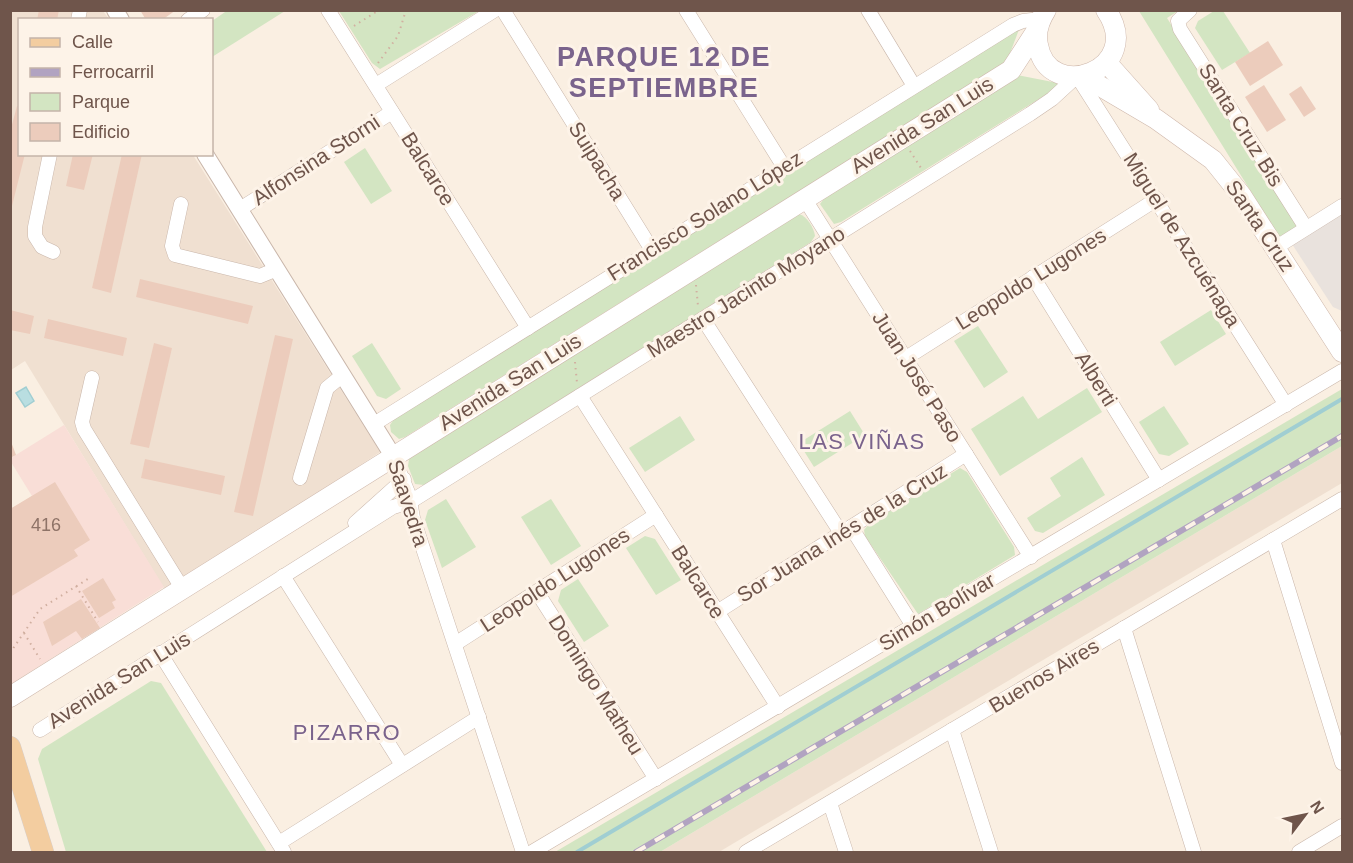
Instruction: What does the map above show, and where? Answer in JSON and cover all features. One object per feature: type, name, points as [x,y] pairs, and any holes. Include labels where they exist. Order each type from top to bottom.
[{"type":"main road","points":[[1080,76],[1096,72],[1107,63],[1114,50],[1116,37],[1114,23],[1106,11]]},
{"type":"main road","points":[[1040,17],[1039,51],[1046,63],[1057,72]]},
{"type":"main road","name":"Avenida San Luis","points":[[10,697],[1011,70],[1040,17]]},
{"type":"main road","name":"Santa Cruz","points":[[1107,63],[1156,119]]},
{"type":"main road","name":"Avenida San Luis","points":[[1011,70],[1057,72],[1080,76]]},
{"type":"main road","name":"Santa Cruz","points":[[1080,76],[1156,119],[1213,160],[1275,248],[1342,352]]},
{"type":"main road","points":[[10,747],[43,852]]},
{"type":"main road","points":[[10,796],[28,852]]},
{"type":"street","name":"Balcarce","points":[[328,10],[528,328]]},
{"type":"street","name":"Alfonsina Storni","points":[[376,86],[495,10]]},
{"type":"street","name":"Suipacha","points":[[504,10],[652,250]]},
{"type":"street","points":[[686,10],[783,167]]},
{"type":"street","points":[[868,10],[914,86]]},
{"type":"street","name":"Santa Cruz Bis","points":[[1190,10],[1178,21],[1180,29],[1306,228]]},
{"type":"street","name":"Francisco Solano López","points":[[374,424],[1013,25],[1040,17]]},
{"type":"street","name":"Maestro Jacinto Moyano","points":[[410,502],[579,392],[703,318],[1052,99],[1080,76]]},
{"type":"street","name":"Miguel de Azcuénaga","points":[[1080,76],[1286,405]]},
{"type":"street","name":"Alfonsina Storni","points":[[240,209],[392,112]]},
{"type":"street","points":[[50,156],[34,231],[42,247],[53,252]]},
{"type":"street","name":"Saavedra","points":[[206,156],[374,424],[404,479],[413,518],[523,852]]},
{"type":"street","name":"Juan José Paso","points":[[804,198],[1031,557]]},
{"type":"street","name":"Leopoldo Lugones","points":[[906,358],[1157,199]]},
{"type":"street","points":[[181,204],[172,246],[175,255],[260,276],[277,269]]},
{"type":"street","points":[[1275,248],[1342,206]]},
{"type":"street","name":"Alberti","points":[[1033,278],[1160,480]]},
{"type":"street","points":[[703,318],[913,626]]},
{"type":"street","name":"Simón Bolívar","points":[[532,852],[1342,372]]},
{"type":"street","points":[[300,478],[327,388],[343,375]]},
{"type":"street","points":[[92,378],[82,423],[84,429],[183,588]]},
{"type":"street","name":"Balcarce","points":[[579,392],[778,707]]},
{"type":"street","name":"Sor Juana Inés de la Cruz","points":[[717,612],[966,454]]},
{"type":"street","name":"Avenida San Luis","points":[[319,553],[404,479]]},
{"type":"street","name":"Buenos Aires","points":[[746,852],[1342,499]]},
{"type":"street","name":"Avenida San Luis","points":[[40,730],[319,553],[396,506],[410,502]]},
{"type":"street","name":"Leopoldo Lugones","points":[[454,644],[656,515]]},
{"type":"street","points":[[1274,540],[1342,764]]},
{"type":"street","points":[[283,576],[402,765]]},
{"type":"street","name":"Domingo Matheu","points":[[537,592],[656,779]]},
{"type":"street","points":[[1124,628],[1194,852]]},
{"type":"street","points":[[160,653],[282,848],[402,765],[479,717]]},
{"type":"street","points":[[952,730],[991,852]]},
{"type":"street","points":[[830,803],[846,852]]},
{"type":"street","points":[[1299,852],[1342,826]]},
{"type":"path","points":[[354,26],[379,10]]},
{"type":"path","points":[[378,63],[398,36],[406,10]]},
{"type":"path","points":[[348,18],[359,35]]},
{"type":"path","points":[[374,59],[384,64]]},
{"type":"path","points":[[908,148],[927,178]]},
{"type":"path","points":[[696,279],[699,310],[703,318]]},
{"type":"path","points":[[574,356],[579,392]]},
{"type":"path","points":[[10,653],[40,609],[91,577]]},
{"type":"path","points":[[76,586],[102,627]]},
{"type":"path","points":[[23,632],[43,664]]},
{"type":"shaded area","points":[[11,11],[103,11],[108,18],[18,18],[18,156],[194,156],[380,452],[167,593],[25,361],[11,370]]},
{"type":"shaded area","points":[[1342,213],[1342,311],[1333,307],[1292,244]]},
{"type":"shaded area","points":[[64,425],[164,587],[11,684],[11,509],[32,496],[11,462],[11,458]]},
{"type":"shaded area","points":[[1342,446],[1342,483],[719,852],[660,852]]},
{"type":"green space","points":[[228,10],[285,10],[213,56],[213,20]]},
{"type":"green space","points":[[339,11],[479,11],[380,69],[372,63]]},
{"type":"green space","points":[[1139,11],[1178,11],[1167,18],[1304,237],[1286,248]]},
{"type":"green space","points":[[1214,11],[1223,11],[1250,53],[1222,70],[1195,28],[1198,21]]},
{"type":"green space","points":[[1020,27],[1007,61],[405,437],[399,439],[391,432],[390,425],[394,419]]},
{"type":"green space","points":[[1017,75],[1063,84],[841,222],[834,224],[820,204],[826,196]]},
{"type":"green space","points":[[365,148],[392,191],[371,204],[344,162]]},
{"type":"green space","points":[[799,214],[813,229],[815,236],[811,242],[424,485],[415,484],[408,466],[409,459],[413,455]]},
{"type":"green space","points":[[1211,310],[1226,334],[1175,366],[1160,342]]},
{"type":"green space","points":[[978,326],[1008,372],[984,388],[954,341]]},
{"type":"green space","points":[[372,343],[401,389],[386,399],[377,396],[352,356]]},
{"type":"green space","points":[[1087,388],[1102,412],[1000,476],[971,429],[1023,396],[1038,419]]},
{"type":"green space","points":[[1342,389],[1342,446],[660,852],[555,852]]},
{"type":"green space","points":[[1164,406],[1189,444],[1169,456],[1159,454],[1139,422]]},
{"type":"green space","points":[[850,411],[865,435],[814,467],[799,443]]},
{"type":"green space","points":[[680,416],[695,440],[645,472],[629,448]]},
{"type":"green space","points":[[1082,457],[1105,495],[1043,533],[1035,531],[1027,518],[1061,496],[1050,478]]},
{"type":"green space","points":[[960,468],[967,472],[1014,547],[1015,555],[918,614],[865,536],[864,530],[869,524]]},
{"type":"green space","points":[[446,499],[476,547],[442,568],[425,520],[428,510]]},
{"type":"green space","points":[[551,499],[581,546],[551,565],[521,517]]},
{"type":"green space","points":[[645,536],[655,539],[681,580],[656,595],[626,548]]},
{"type":"green space","points":[[578,579],[609,626],[584,642],[558,601],[561,590]]},
{"type":"green space","points":[[151,681],[161,683],[267,852],[66,852],[38,759],[42,749]]},
{"type":"water","points":[[26,387],[34,401],[25,407],[16,393]]},
{"type":"building","points":[[39,10],[59,10],[57,18],[37,18]]},
{"type":"building","points":[[140,10],[176,10],[165,18],[145,18]]},
{"type":"building","points":[[1268,41],[1283,65],[1250,86],[1235,62]]},
{"type":"building","points":[[1264,85],[1286,120],[1267,132],[1245,97]]},
{"type":"building","points":[[1301,86],[1316,109],[1304,117],[1289,94]]},
{"type":"building","points":[[17,106],[18,156],[24,156],[11,210],[10,132]]},
{"type":"building","points":[[73,156],[92,156],[84,190],[66,186]]},
{"type":"building","points":[[122,156],[142,156],[111,293],[92,288]]},
{"type":"building","points":[[140,279],[253,306],[248,324],[136,297]]},
{"type":"building","points":[[10,310],[34,316],[30,334],[10,330]]},
{"type":"building","points":[[48,319],[127,338],[123,356],[44,338]]},
{"type":"building","points":[[275,335],[293,339],[253,516],[234,512]]},
{"type":"building","points":[[154,343],[172,348],[149,448],[130,444]]},
{"type":"building","points":[[10,439],[16,455],[10,458]]},
{"type":"building","points":[[145,459],[225,476],[221,495],[141,478]]},
{"type":"building","points":[[55,482],[90,540],[74,550],[78,556],[10,597],[10,509]]},
{"type":"building","points":[[103,578],[116,600],[112,602],[115,608],[99,618],[82,591]]},
{"type":"building","points":[[81,599],[100,628],[82,639],[76,631],[52,646],[43,622]]},
{"type":"waterway","points":[[577,852],[1342,399]]},
{"type":"railway","points":[[636,852],[1342,436]]},
{"type":"district","name":"PARQUE 12 DE SEPTIEMBRE","points":[[664,72]]},
{"type":"district","name":"LAS VIÑAS","points":[[862,441]]},
{"type":"district","name":"PIZARRO","points":[[347,732]]}]
